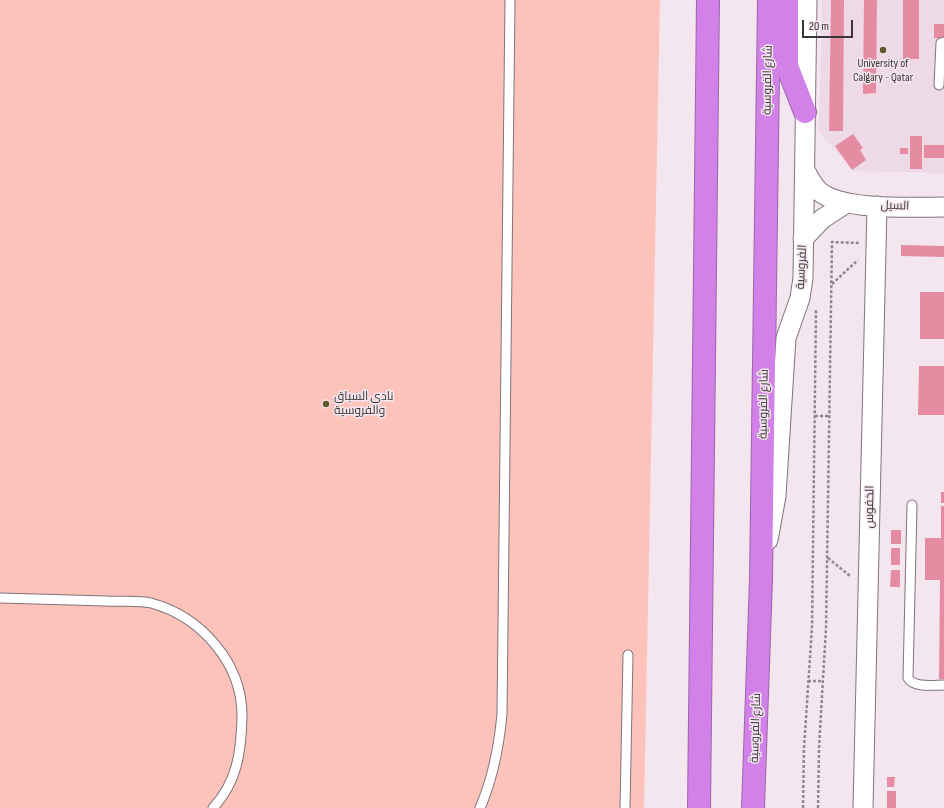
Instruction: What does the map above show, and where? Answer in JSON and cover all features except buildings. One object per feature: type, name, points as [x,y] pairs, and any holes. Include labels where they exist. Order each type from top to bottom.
[{"type":"highway","points":[[699,808],[708,0]]},
{"type":"highway","name":"شارع الفروسية","points":[[753,808],[761,579],[770,0]]},
{"type":"highway","points":[[787,0],[787,66],[805,112]]},
{"type":"street","name":"الفروسية","points":[[761,579],[776,496],[786,338],[800,298],[803,278],[807,0]]},
{"type":"street","name":"السيل","points":[[805,170],[811,182],[820,192],[832,200],[845,204],[944,207]]},
{"type":"street","points":[[803,239],[822,219],[845,204]]},
{"type":"street","name":"الخفوس","points":[[863,808],[877,206]]},
{"type":"lane","points":[[480,808],[487,793],[494,767],[500,741],[502,714],[510,0]]},
{"type":"lane","points":[[939,85],[940,49],[941,43],[944,42]]},
{"type":"lane","points":[[912,505],[908,678],[910,682],[918,684],[944,685]]},
{"type":"lane","points":[[0,598],[149,603],[179,614],[192,622],[204,633],[215,644],[232,671],[237,684],[242,713],[239,760],[226,790],[213,808]]},
{"type":"lane","points":[[625,808],[628,655]]},
{"type":"path","points":[[818,808],[819,748],[826,628],[832,242],[876,243]]},
{"type":"path","points":[[832,284],[876,243]]},
{"type":"path","points":[[803,808],[804,748],[812,627],[816,305]]},
{"type":"path","points":[[815,416],[830,416]]},
{"type":"path","points":[[827,557],[868,590]]},
{"type":"path","points":[[808,682],[823,681]]},
{"type":"shaded area","name":"نادي السباق والفروسية","points":[[0,0],[660,0],[644,808],[0,808]]},
{"type":"shaded area","name":"University of Calgary - Qatar","points":[[822,0],[944,0],[944,173],[854,171],[819,132]]},
{"type":"place","name":"University of Calgary - Qatar","points":[[883,50]]},
{"type":"place","name":"نادي السباق والفروسية","points":[[326,404]]}]
